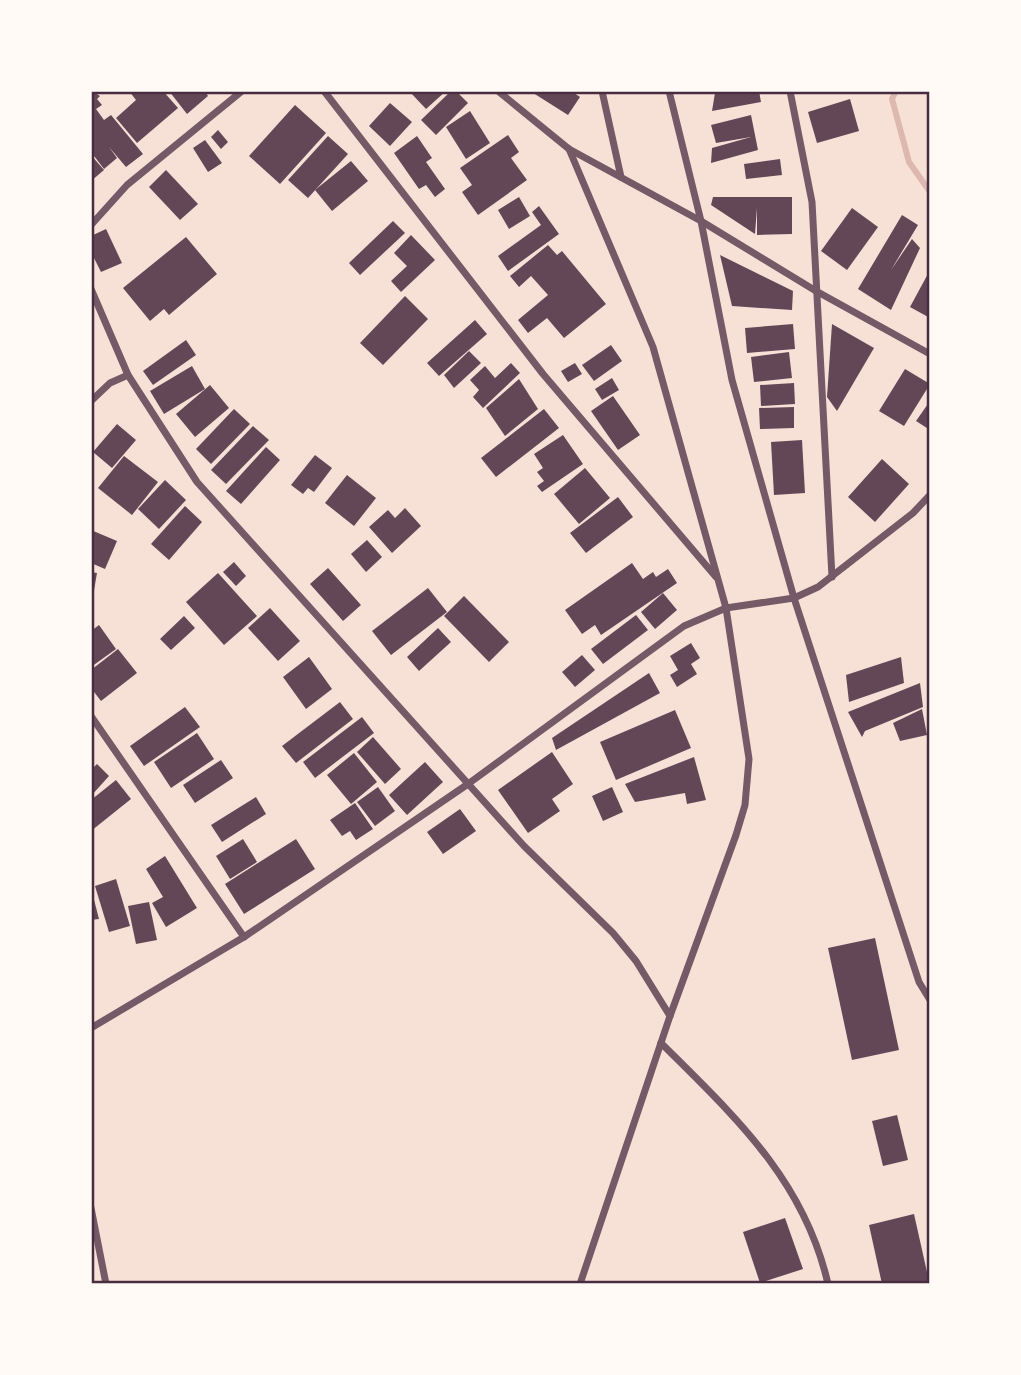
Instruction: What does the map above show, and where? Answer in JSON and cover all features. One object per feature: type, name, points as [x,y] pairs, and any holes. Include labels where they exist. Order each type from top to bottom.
[{"type":"street","points":[[91,225],[127,186],[242,91]]},
{"type":"street","points":[[324,91],[543,374],[719,580]]},
{"type":"street","points":[[498,91],[569,149],[701,220],[816,291],[930,354]]},
{"type":"street","points":[[602,91],[621,177]]},
{"type":"street","points":[[669,91],[701,220],[732,380],[794,598],[919,982],[930,1000]]},
{"type":"street","points":[[790,91],[812,202],[832,577]]},
{"type":"street","points":[[569,149],[653,347],[726,608],[749,759],[746,805],[670,1016],[580,1284]]},
{"type":"street","points":[[91,289],[128,375],[197,482],[524,846],[613,933],[636,961],[670,1016]]},
{"type":"street","points":[[91,401],[110,383],[128,375]]},
{"type":"street","points":[[91,1028],[244,937],[468,784],[684,626],[726,608],[794,598],[832,577],[913,513],[930,495]]},
{"type":"street","points":[[91,716],[244,937]]},
{"type":"street","points":[[661,1043],[743,1126],[788,1183],[822,1257],[828,1284]]},
{"type":"street","points":[[91,1208],[106,1284]]},
{"type":"building","points":[[92,91],[100,96],[97,99],[102,105],[96,109],[104,120],[111,115],[143,154],[126,167],[109,147],[117,158],[104,169],[91,152]]},
{"type":"building","points":[[129,91],[163,91],[178,108],[137,143],[116,118],[136,100]]},
{"type":"building","points":[[169,91],[205,91],[208,96],[187,114]]},
{"type":"building","points":[[409,91],[446,91],[426,109]]},
{"type":"building","points":[[451,91],[456,91],[468,103],[436,135],[421,120]]},
{"type":"building","points":[[530,91],[571,91],[580,97],[568,115]]},
{"type":"building","points":[[759,91],[761,102],[712,111],[715,93]]},
{"type":"building","points":[[850,99],[859,131],[817,143],[808,112]]},
{"type":"building","points":[[390,103],[412,122],[390,146],[369,126]]},
{"type":"building","points":[[295,105],[326,133],[280,184],[249,156]]},
{"type":"building","points":[[470,111],[490,143],[466,159],[446,127]]},
{"type":"building","points":[[751,115],[758,150],[711,163],[712,148],[751,137],[716,143],[711,125]]},
{"type":"building","points":[[218,130],[228,142],[221,149],[211,137]]},
{"type":"building","points":[[508,135],[519,152],[511,158],[527,180],[478,215],[462,192],[472,185],[460,168]]},
{"type":"building","points":[[328,136],[348,154],[308,198],[288,180]]},
{"type":"building","points":[[417,136],[432,158],[426,162],[445,189],[435,197],[426,185],[419,189],[394,153]]},
{"type":"building","points":[[205,140],[222,163],[208,172],[193,148]]},
{"type":"building","points":[[91,155],[104,170],[91,181]]},
{"type":"building","points":[[780,159],[782,175],[746,179],[744,164]]},
{"type":"building","points":[[351,161],[368,181],[332,211],[315,190]]},
{"type":"building","points":[[166,170],[198,204],[180,220],[149,187]]},
{"type":"building","points":[[519,197],[530,216],[509,229],[498,210]]},
{"type":"building","points":[[713,197],[792,197],[792,234],[757,235],[757,208],[755,234],[711,205]]},
{"type":"building","points":[[539,206],[559,234],[508,271],[498,256],[541,225],[532,212]]},
{"type":"building","points":[[852,208],[878,227],[847,270],[821,251]]},
{"type":"building","points":[[902,215],[918,225],[891,270],[912,239],[920,248],[891,310],[858,289]]},
{"type":"building","points":[[393,221],[405,233],[360,275],[349,263]]},
{"type":"building","points":[[106,229],[122,263],[101,272],[91,252],[91,236]]},
{"type":"building","points":[[411,235],[435,260],[401,292],[391,281],[407,266],[394,253]]},
{"type":"building","points":[[186,237],[217,274],[169,315],[164,309],[150,321],[123,288]]},
{"type":"building","points":[[548,245],[557,255],[562,251],[606,304],[564,338],[547,318],[528,333],[518,320],[548,295],[531,276],[519,287],[510,276]]},
{"type":"building","points":[[720,255],[793,291],[792,310],[732,306]]},
{"type":"building","points":[[930,270],[930,318],[910,307]]},
{"type":"building","points":[[405,296],[428,319],[383,365],[360,343]]},
{"type":"building","points":[[475,320],[487,334],[439,376],[427,363]]},
{"type":"building","points":[[793,324],[795,349],[747,353],[745,328]]},
{"type":"building","points":[[832,324],[874,348],[837,411],[827,397]]},
{"type":"building","points":[[186,340],[196,355],[153,385],[143,371]]},
{"type":"building","points":[[611,345],[622,361],[594,381],[582,365]]},
{"type":"building","points":[[469,351],[481,363],[454,388],[444,375]]},
{"type":"building","points":[[789,352],[792,378],[754,382],[751,357]]},
{"type":"building","points":[[511,363],[520,373],[483,408],[473,397],[479,390],[470,380],[485,366],[495,378]]},
{"type":"building","points":[[575,363],[582,374],[568,382],[561,371]]},
{"type":"building","points":[[192,366],[205,389],[164,414],[150,391]]},
{"type":"building","points":[[905,369],[930,384],[904,426],[879,411]]},
{"type":"building","points":[[612,378],[619,390],[602,400],[595,389]]},
{"type":"building","points":[[519,379],[538,409],[505,436],[486,408]]},
{"type":"building","points":[[794,383],[795,404],[761,406],[760,385]]},
{"type":"building","points":[[210,385],[229,408],[195,437],[176,414]]},
{"type":"building","points":[[613,396],[640,435],[618,450],[591,411]]},
{"type":"building","points":[[930,401],[930,430],[916,421]]},
{"type":"building","points":[[794,407],[794,428],[760,429],[759,408]]},
{"type":"building","points":[[234,409],[250,424],[211,464],[196,449]]},
{"type":"building","points":[[544,409],[559,428],[496,477],[481,458]]},
{"type":"building","points":[[117,424],[136,440],[112,468],[93,452]]},
{"type":"building","points":[[253,426],[269,440],[226,484],[211,470]]},
{"type":"building","points":[[563,435],[583,464],[542,492],[537,486],[544,481],[537,472],[543,468],[534,454]]},
{"type":"building","points":[[802,440],[805,493],[774,495],[771,442]]},
{"type":"building","points":[[266,447],[280,460],[241,504],[226,491]]},
{"type":"building","points":[[315,455],[332,468],[314,492],[308,488],[303,494],[291,485]]},
{"type":"building","points":[[124,456],[158,482],[132,515],[98,488]]},
{"type":"building","points":[[882,459],[909,484],[875,522],[848,497]]},
{"type":"building","points":[[585,468],[610,498],[579,524],[554,494]]},
{"type":"building","points":[[347,475],[376,498],[354,526],[325,503]]},
{"type":"building","points":[[165,480],[186,500],[159,529],[138,509]]},
{"type":"building","points":[[618,497],[633,517],[586,553],[570,533]]},
{"type":"building","points":[[185,506],[202,522],[169,560],[151,544]]},
{"type":"building","points":[[405,508],[421,526],[392,553],[369,527],[388,510],[395,518]]},
{"type":"building","points":[[91,530],[117,541],[105,569],[91,563]]},
{"type":"building","points":[[367,540],[382,557],[366,572],[351,554]]},
{"type":"building","points":[[234,562],[246,576],[236,586],[223,572]]},
{"type":"building","points":[[632,563],[643,579],[653,572],[656,577],[668,569],[677,583],[601,635],[595,625],[582,634],[565,610]]},
{"type":"building","points":[[328,568],[361,605],[343,621],[310,584]]},
{"type":"building","points":[[91,572],[97,573],[92,602],[91,602]]},
{"type":"building","points":[[218,573],[257,616],[224,645],[186,602]]},
{"type":"building","points":[[428,588],[447,612],[391,655],[372,631]]},
{"type":"building","points":[[663,593],[677,610],[655,629],[641,612]]},
{"type":"building","points":[[464,596],[509,642],[489,662],[444,616]]},
{"type":"building","points":[[270,608],[300,641],[278,661],[248,628]]},
{"type":"building","points":[[636,615],[648,630],[603,664],[591,649]]},
{"type":"building","points":[[184,616],[195,628],[171,650],[160,639]]},
{"type":"building","points":[[99,625],[116,649],[91,667],[91,631]]},
{"type":"building","points":[[438,628],[451,642],[419,671],[407,657]]},
{"type":"building","points":[[691,643],[700,658],[691,664],[697,674],[677,687],[670,675],[678,670],[670,656]]},
{"type":"building","points":[[118,649],[137,673],[101,701],[91,688],[91,670]]},
{"type":"building","points":[[582,655],[595,670],[575,687],[562,672]]},
{"type":"building","points":[[309,657],[332,689],[306,709],[283,677]]},
{"type":"building","points":[[901,657],[904,683],[849,702],[846,675]]},
{"type":"building","points":[[649,673],[660,693],[556,750],[552,738]]},
{"type":"building","points":[[920,683],[923,707],[865,731],[862,737],[848,712]]},
{"type":"building","points":[[340,702],[353,719],[296,763],[282,746]]},
{"type":"building","points":[[185,707],[200,727],[144,766],[130,746]]},
{"type":"building","points":[[922,709],[927,735],[900,741],[893,723]]},
{"type":"building","points":[[675,710],[691,748],[616,780],[600,742]]},
{"type":"building","points":[[362,717],[374,733],[315,778],[303,762]]},
{"type":"building","points":[[197,733],[214,759],[171,788],[154,762]]},
{"type":"building","points":[[373,737],[401,769],[385,784],[357,752]]},
{"type":"building","points":[[552,752],[573,784],[552,799],[560,811],[528,833],[498,790]]},
{"type":"building","points":[[354,753],[377,782],[351,804],[327,775]]},
{"type":"building","points":[[694,757],[706,800],[687,804],[685,793],[635,802],[625,784]]},
{"type":"building","points":[[221,760],[233,778],[195,803],[183,785]]},
{"type":"building","points":[[425,762],[443,782],[407,815],[389,795]]},
{"type":"building","points":[[97,764],[109,776],[91,796],[91,770]]},
{"type":"building","points":[[116,780],[131,799],[91,831],[91,800]]},
{"type":"building","points":[[378,787],[395,811],[375,826],[357,802]]},
{"type":"building","points":[[612,787],[623,812],[603,821],[592,796]]},
{"type":"building","points":[[256,797],[266,814],[222,842],[211,825]]},
{"type":"building","points":[[355,803],[373,829],[356,840],[350,831],[342,836],[330,820]]},
{"type":"building","points":[[460,809],[476,831],[443,854],[427,832]]},
{"type":"building","points":[[243,839],[257,862],[230,879],[216,856]]},
{"type":"building","points":[[296,839],[315,869],[244,914],[225,884]]},
{"type":"building","points":[[165,856],[197,908],[166,927],[152,903],[163,897],[146,869]]},
{"type":"building","points":[[116,879],[130,926],[109,932],[95,886]]},
{"type":"building","points":[[91,888],[99,919],[91,920]]},
{"type":"building","points":[[149,902],[157,940],[136,944],[128,906]]},
{"type":"building","points":[[875,938],[899,1050],[852,1060],[828,948]]},
{"type":"building","points":[[897,1115],[908,1160],[883,1166],[872,1121]]},
{"type":"building","points":[[914,1214],[929,1281],[882,1284],[869,1225]]},
{"type":"building","points":[[785,1218],[803,1269],[760,1283],[743,1232]]},
{"type":"waterway","points":[[896,91],[892,99],[909,162],[930,192]]}]
